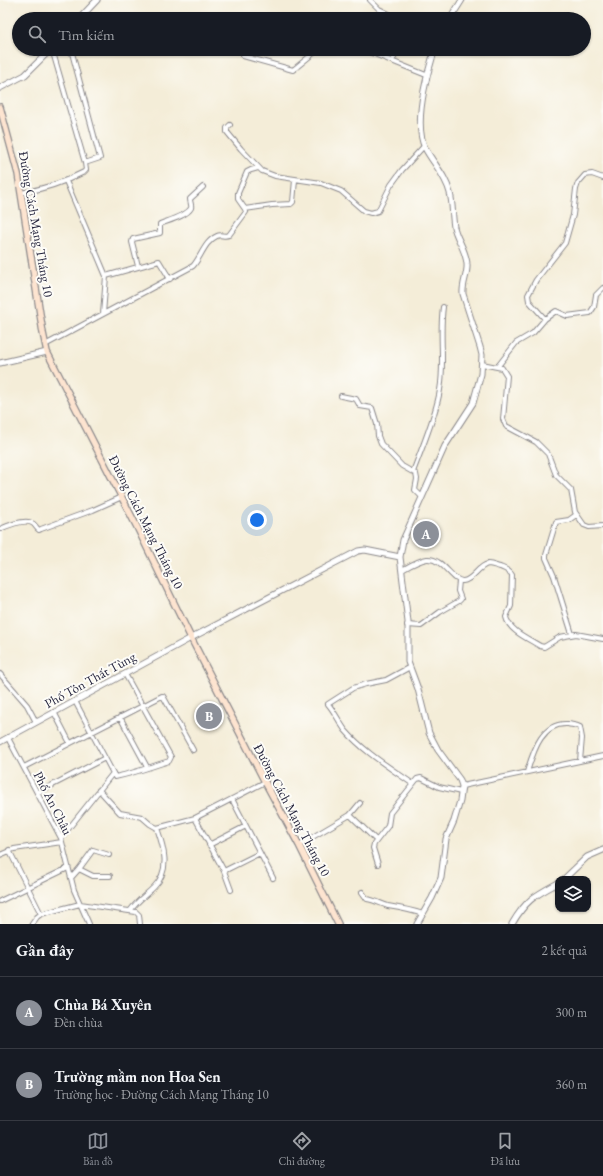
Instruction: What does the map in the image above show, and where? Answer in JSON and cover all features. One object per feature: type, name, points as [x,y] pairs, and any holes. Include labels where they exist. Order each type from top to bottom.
[{"type":"main road","name":"Đường Cách Mạng Tháng 10","points":[[0,107],[15,162],[21,193],[47,352],[122,497],[191,638],[299,845],[338,924]]},
{"type":"street","points":[[86,12],[97,0]]},
{"type":"street","points":[[370,0],[379,9],[385,12]]},
{"type":"street","points":[[454,12],[462,0]]},
{"type":"street","points":[[0,88],[25,75],[45,56]]},
{"type":"street","points":[[21,193],[66,181],[85,171],[85,163],[54,56]]},
{"type":"street","points":[[73,56],[100,158],[85,163]]},
{"type":"street","points":[[243,56],[293,70],[309,56]]},
{"type":"street","points":[[380,56],[426,75]]},
{"type":"street","points":[[392,61],[395,56]]},
{"type":"street","points":[[418,924],[441,878],[446,839],[454,821],[462,792],[462,786],[460,780],[438,750],[429,733],[422,702],[410,667],[407,644],[408,625],[400,557],[403,540],[445,446],[471,409],[481,374],[482,364],[482,355],[478,340],[463,294],[468,266],[464,248],[454,226],[450,192],[444,176],[424,146],[421,132],[421,112],[426,75],[433,56]]},
{"type":"street","points":[[230,125],[227,128],[228,132],[240,149],[262,171],[272,175],[295,180],[321,183],[344,194],[361,210],[374,213],[380,208],[395,179],[424,146]]},
{"type":"street","points":[[45,345],[193,266],[204,248],[216,236],[220,235],[225,237],[229,235],[245,214],[245,209],[238,199],[238,193],[247,172],[258,168]]},
{"type":"street","points":[[545,319],[529,301],[528,296],[536,280],[559,251],[567,238],[575,203],[576,189],[581,178],[585,175],[592,174],[603,178]]},
{"type":"street","points":[[245,209],[291,204],[293,202],[295,180]]},
{"type":"street","points":[[66,181],[106,276],[103,314]]},
{"type":"street","points":[[138,266],[132,242],[133,239],[160,233],[160,224],[178,218],[191,209],[192,206],[190,199],[203,187]]},
{"type":"street","points":[[106,276],[159,261],[170,279]]},
{"type":"street","points":[[498,366],[513,347],[533,333],[545,319],[556,311],[567,316],[590,313],[594,307],[596,295],[603,288]]},
{"type":"street","points":[[414,472],[440,390],[443,307]]},
{"type":"street","points":[[0,363],[47,352]]},
{"type":"street","points":[[482,364],[498,366],[502,368],[507,376],[503,418],[504,423],[509,428],[536,442],[548,454],[556,475],[571,490],[576,515],[586,526],[603,526]]},
{"type":"street","points":[[341,396],[356,399],[360,406],[372,407],[380,444],[402,466],[414,472],[418,478],[415,490],[422,497]]},
{"type":"street","points":[[0,529],[15,524],[28,522],[32,522],[37,528],[41,529],[93,510],[122,497]]},
{"type":"street","points":[[572,634],[546,555],[556,522],[569,520],[576,515]]},
{"type":"street","name":"Phố Tôn Thất Tùng","points":[[0,742],[191,638],[358,551],[364,550],[400,557]]},
{"type":"street","points":[[402,570],[424,560],[430,559],[443,565],[459,581]]},
{"type":"street","points":[[459,581],[467,580],[488,564],[511,572],[513,579],[511,606],[506,617],[509,625],[517,632],[540,646],[544,647],[557,639],[572,634],[580,634],[603,639]]},
{"type":"street","points":[[408,625],[421,626],[440,612],[459,601],[461,599],[458,591],[459,581]]},
{"type":"street","points":[[410,667],[386,680],[353,688],[328,704],[344,728],[357,742],[371,755],[413,784]]},
{"type":"street","points":[[0,674],[27,705],[36,722]]},
{"type":"street","points":[[75,701],[115,777],[136,773],[148,767],[169,761],[171,758],[125,674]]},
{"type":"street","points":[[24,767],[160,696],[163,696],[193,750]]},
{"type":"street","points":[[54,712],[70,743]]},
{"type":"street","points":[[120,717],[148,767]]},
{"type":"street","points":[[527,772],[537,745],[551,728],[558,724],[580,727],[582,738],[580,761]]},
{"type":"street","name":"Phố An Châu","points":[[8,738],[61,840],[75,894],[89,924]]},
{"type":"street","points":[[462,786],[603,756]]},
{"type":"street","points":[[37,793],[105,758]]},
{"type":"street","points":[[0,854],[10,850],[61,840],[113,773]]},
{"type":"street","points":[[378,864],[373,848],[376,840],[388,826],[390,813],[417,779],[421,778],[439,787],[462,792]]},
{"type":"street","points":[[157,828],[195,818],[265,782]]},
{"type":"street","points":[[99,790],[120,814],[142,817],[157,828],[164,847],[166,860],[159,880],[137,901],[130,911]]},
{"type":"street","points":[[232,799],[273,878]]},
{"type":"street","points":[[299,845],[350,815],[360,803]]},
{"type":"street","points":[[350,815],[376,840]]},
{"type":"street","points":[[195,818],[224,872],[231,890]]},
{"type":"street","points":[[209,845],[246,826]]},
{"type":"street","points":[[10,850],[41,914]]},
{"type":"street","points":[[71,878],[93,850],[110,855]]},
{"type":"street","points":[[567,876],[587,857],[603,850]]},
{"type":"street","points":[[224,872],[260,853]]},
{"type":"street","points":[[1,899],[68,868]]},
{"type":"street","points":[[79,869],[93,876],[110,876]]},
{"type":"street","points":[[512,924],[520,910],[527,902],[555,885]]},
{"type":"street","points":[[362,892],[367,899],[423,914]]},
{"type":"street","points":[[32,924],[41,914],[80,904],[138,913],[140,924]]},
{"type":"place","name":"Chùa Bá Xuyên","points":[[426,534]]},
{"type":"place","name":"Trường mầm non Hoa Sen","points":[[209,716]]}]
